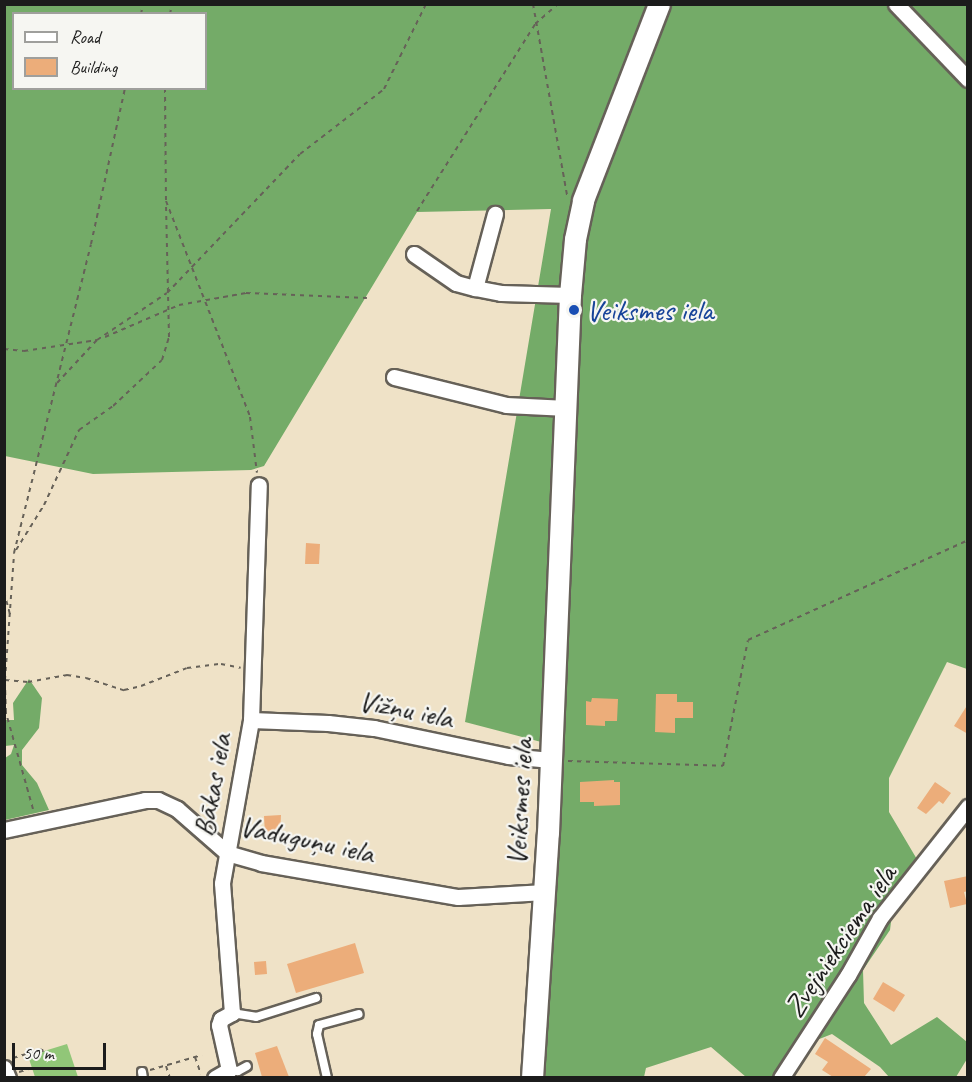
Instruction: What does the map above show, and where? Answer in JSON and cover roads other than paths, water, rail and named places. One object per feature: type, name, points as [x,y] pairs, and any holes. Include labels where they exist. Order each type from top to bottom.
[{"type":"main road","name":"Veiksmes iela","points":[[532,1077],[545,892],[570,295],[575,239],[583,200],[659,4]]},
{"type":"street","points":[[896,4],[968,79]]},
{"type":"street","points":[[475,288],[495,214]]},
{"type":"street","points":[[414,254],[456,283],[475,288],[501,293],[570,295]]},
{"type":"street","points":[[394,377],[506,405],[567,408]]},
{"type":"street","name":"Bākas iela","points":[[232,1012],[222,909],[222,883],[251,720],[259,485]]},
{"type":"street","name":"Vižņu iela","points":[[251,720],[374,728],[508,756],[551,760]]},
{"type":"street","name":"Vaduguņu iela","points":[[4,830],[145,800],[158,800],[177,809],[227,853],[261,862],[458,897],[545,892]]},
{"type":"street","name":"Zvejniekciema iela","points":[[781,1077],[848,975],[880,918],[968,807]]},
{"type":"street","points":[[215,1077],[229,1070],[219,1025],[221,1019],[232,1012]]},
{"type":"street","points":[[4,1068],[8,1077]]},
{"type":"lane","points":[[232,1012],[256,1017],[316,998]]},
{"type":"lane","points":[[327,1077],[317,1034],[320,1025],[359,1014]]},
{"type":"lane","points":[[229,1070],[238,1071],[247,1066]]},
{"type":"place","name":"Veiksmes iela","points":[[574,310]]}]
